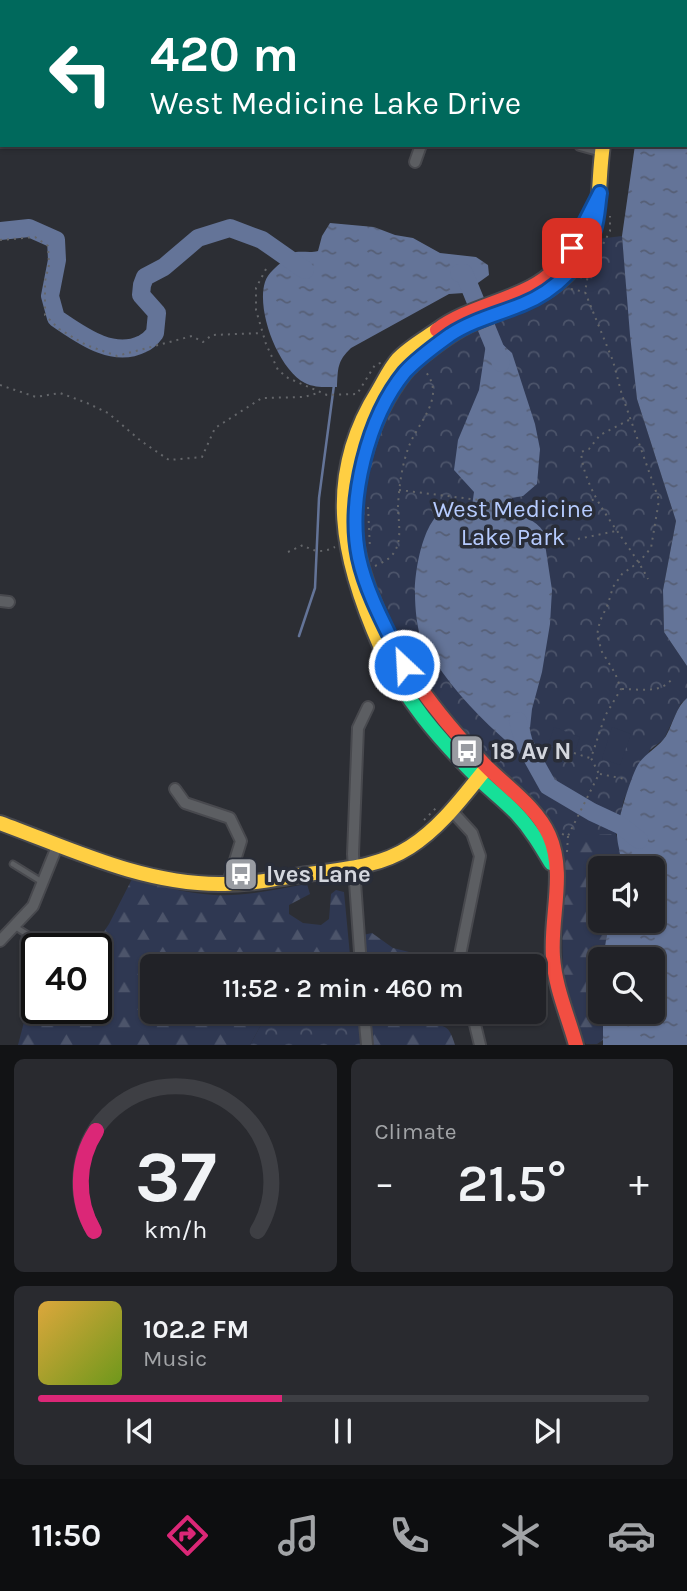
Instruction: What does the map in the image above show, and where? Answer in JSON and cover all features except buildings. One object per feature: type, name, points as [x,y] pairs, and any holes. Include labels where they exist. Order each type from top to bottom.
[{"type":"street","points":[[415,162],[420,147]]},
{"type":"street","points":[[576,1045],[557,983],[553,957],[555,871],[550,836],[526,806],[483,773],[421,716],[391,672],[362,606],[343,528],[346,469],[353,441],[364,413],[393,365],[448,321],[467,319],[497,307],[539,297],[560,282],[582,256],[595,228],[603,148]]},
{"type":"street","points":[[467,319],[408,369],[377,419],[361,472],[355,530],[360,560],[371,591],[404,665],[432,707],[483,773]]},
{"type":"street","points":[[360,954],[353,854],[358,728],[368,707]]},
{"type":"street","points":[[0,823],[148,875],[210,884],[228,883],[355,869],[387,859],[411,846],[444,808],[483,773]]},
{"type":"street","points":[[175,789],[185,803],[230,818],[240,841],[228,883]]},
{"type":"street","points":[[444,808],[472,833],[480,856],[460,954]]},
{"type":"street","points":[[0,941],[33,906],[58,844]]},
{"type":"street","points":[[365,1024],[367,1045]]},
{"type":"street","points":[[475,1024],[480,1045]]},
{"type":"lane","points":[[13,864],[42,882]]},
{"type":"lane","points":[[14,926],[25,933]]},
{"type":"path","points":[[0,240],[35,237],[48,246],[49,265],[44,281],[45,315],[59,329],[86,345],[117,356],[192,336],[203,342],[212,335],[263,333]]},
{"type":"path","points":[[566,858],[568,836],[599,774],[592,758],[606,716],[621,689],[602,652],[597,635],[612,587],[622,574],[639,562],[651,548],[659,500],[613,361],[585,292],[589,268]]},
{"type":"path","points":[[267,269],[256,288],[256,310],[278,370],[288,378],[327,396],[357,394],[375,365],[382,362],[393,365]]},
{"type":"path","points":[[569,289],[585,292]]},
{"type":"path","points":[[374,567],[396,551],[399,539],[399,490],[408,447],[425,416],[433,394],[433,384],[422,368]]},
{"type":"path","points":[[0,385],[36,397],[60,393],[97,408],[108,413],[169,460],[202,457],[215,428],[262,398],[304,397],[318,393]]},
{"type":"path","points":[[631,419],[600,435],[589,449],[580,452],[585,475],[648,579]]},
{"type":"path","points":[[399,490],[514,506],[570,510],[598,498]]},
{"type":"path","points":[[368,506],[370,548]]},
{"type":"path","points":[[578,539],[617,530]]},
{"type":"path","points":[[288,552],[303,545],[314,551],[321,551],[346,542]]},
{"type":"path","points":[[621,689],[659,689],[666,687],[672,679]]},
{"type":"path","points":[[574,753],[592,758]]},
{"type":"path","points":[[599,774],[625,779]]},
{"type":"path","points":[[421,822],[444,808]]},
{"type":"path","points":[[555,833],[568,836]]},
{"type":"green space","name":"West Medicine Lake Park","points":[[622,236],[637,399],[676,521],[663,590],[664,632],[687,666],[687,698],[681,703],[664,739],[650,750],[624,799],[616,834],[550,836],[404,665],[360,560],[361,472],[404,374],[450,335],[539,297],[590,240]]},
{"type":"green space","points":[[554,727],[580,737],[574,754],[548,745]]},
{"type":"green space","points":[[612,727],[631,734],[620,765],[602,759]]},
{"type":"green space","points":[[616,834],[622,854],[588,856],[588,933],[607,933],[605,947],[588,947],[588,1024],[603,1024],[603,1040],[597,1044],[586,1044],[575,1026],[568,1006],[563,961],[562,872],[550,836]]},
{"type":"green space","points":[[132,879],[214,895],[249,894],[307,884],[310,894],[289,905],[289,914],[303,923],[321,925],[329,919],[331,894],[336,890],[344,892],[350,954],[140,954],[140,1024],[261,1024],[250,1045],[18,1045],[23,1024],[112,1024],[112,933],[103,933]]},
{"type":"green space","points":[[372,933],[393,948],[417,954],[364,954],[363,935]]},
{"type":"green space","points":[[261,1024],[369,1024],[371,1045],[250,1045]]},
{"type":"green space","points":[[369,1024],[442,1026],[451,1033],[455,1045],[371,1045]]},
{"type":"water","points":[[635,147],[687,147],[687,666],[664,632],[663,590],[676,521],[637,399],[622,236]]},
{"type":"water","points":[[330,223],[374,227],[413,238],[440,253],[476,257],[488,265],[489,275],[464,293],[449,294],[351,348],[339,366],[337,387],[309,385],[295,376],[278,352],[267,323],[263,294],[268,276],[289,256],[296,252],[318,251],[322,236]]},
{"type":"water","points":[[497,339],[512,353],[535,424],[540,449],[537,484],[523,496],[512,498],[511,509],[533,521],[543,531],[552,590],[550,624],[542,672],[532,709],[529,737],[513,747],[461,696],[426,649],[419,631],[415,600],[420,552],[431,523],[440,513],[450,509],[462,512],[472,506],[474,492],[454,470],[458,440],[479,390],[486,344]]},
{"type":"water","points":[[687,698],[687,1045],[603,1045],[603,1024],[665,1024],[665,947],[605,947],[607,933],[665,933],[665,856],[620,856],[617,830],[636,769],[642,759],[663,740],[680,706]]},
{"type":"waterway","points":[[0,231],[29,228],[56,240],[57,260],[50,296],[56,318],[97,343],[119,349],[142,344],[155,333],[157,313],[141,295],[145,277],[164,267],[198,238],[230,228],[262,240],[305,270]]},
{"type":"waterway","points":[[459,273],[464,273],[501,363]]},
{"type":"waterway","points":[[299,636],[315,588],[319,498],[334,385]]},
{"type":"waterway","points":[[518,721],[524,743],[548,786],[620,825],[639,840]]},
{"type":"traffic: fast","points":[[381,648],[400,684],[423,717],[463,763],[522,820],[551,863]]},
{"type":"traffic: slow","points":[[370,592],[357,545],[355,509],[361,468],[383,409],[404,374],[432,349],[463,328],[551,289],[574,267],[591,238],[595,223],[603,147]]},
{"type":"traffic: slow","points":[[381,648],[356,583],[348,551],[344,487],[350,455],[361,423],[392,366],[406,351],[437,330]]},
{"type":"traffic: slow","points":[[0,823],[135,872],[190,882],[253,882],[361,866],[398,854],[441,822],[484,771]]},
{"type":"traffic: jam","points":[[437,330],[464,315],[524,291],[549,275],[569,252],[594,207]]},
{"type":"traffic: jam","points":[[370,592],[391,640],[433,705],[484,764],[528,806],[549,835],[554,850],[557,880],[554,968],[576,1045]]},
{"type":"place","name":"18 Av N","points":[[467,751]]},
{"type":"place","name":"Ives Lane","points":[[241,874]]},
{"type":"route","points":[[404,665],[374,601],[360,560],[355,530],[361,472],[377,419],[408,369],[450,335],[484,318],[539,297],[560,282],[582,256],[590,240],[595,228],[600,193],[572,248]]}]
